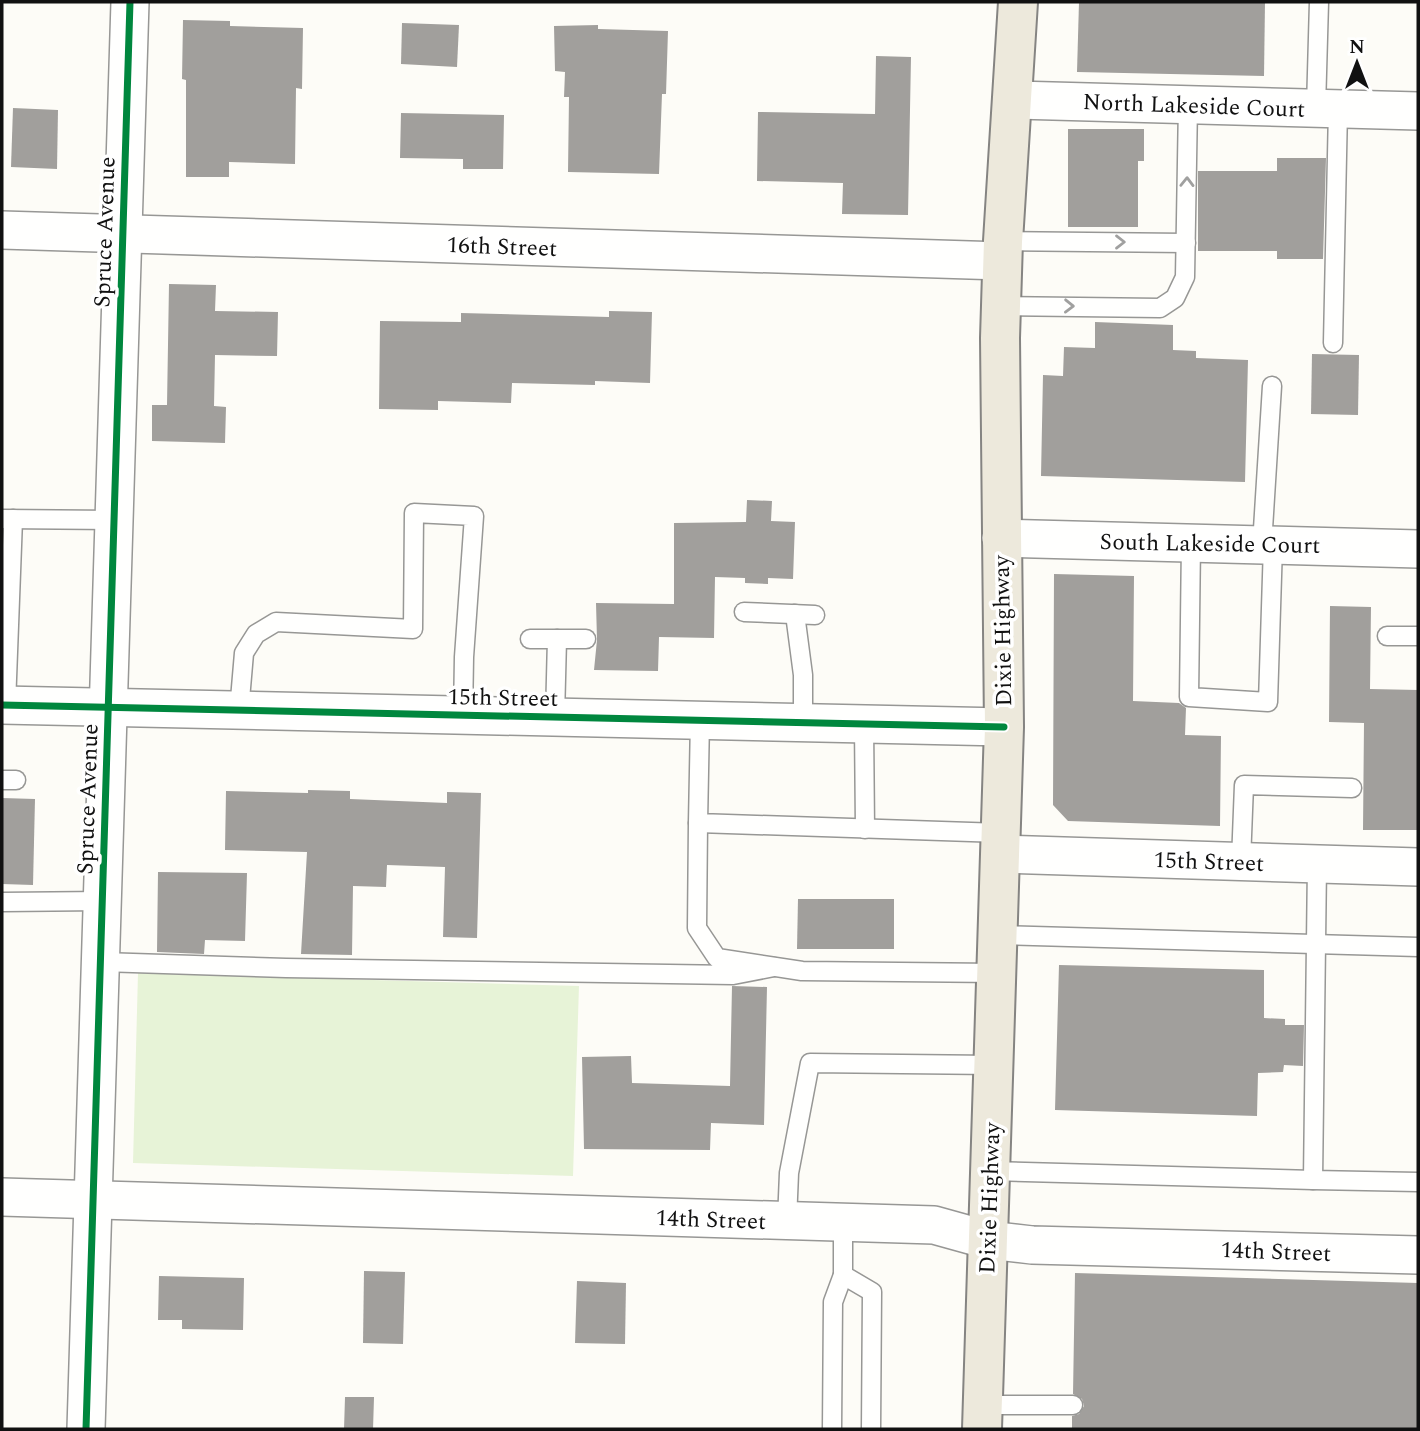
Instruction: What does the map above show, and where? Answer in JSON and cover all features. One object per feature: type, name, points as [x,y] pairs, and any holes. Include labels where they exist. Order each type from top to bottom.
[{"type":"main road","name":"Dixie Highway","points":[[982,1417],[1004,727],[1001,538],[1002,251],[1018,2]]},
{"type":"street","name":"Spruce Avenue","points":[[86,1429],[130,2]]},
{"type":"street","name":"North Lakeside Court","points":[[1012,100],[1418,111]]},
{"type":"street","name":"16th Street","points":[[2,230],[1002,251]]},
{"type":"street","name":"South Lakeside Court","points":[[1001,538],[1418,549]]},
{"type":"street","name":"15th Street","points":[[4,705],[1004,727]]},
{"type":"street","name":"15th Street","points":[[1001,844],[1241,861],[1418,867]]},
{"type":"street","name":"14th Street","points":[[2,1197],[934,1225],[988,1240],[1046,1245],[1418,1255]]},
{"type":"lane","points":[[1319,2],[1327,108],[1334,343]]},
{"type":"lane","points":[[1001,306],[1160,308],[1175,298],[1185,277],[1188,104]]},
{"type":"lane","points":[[1002,251],[1185,243]]},
{"type":"lane","points":[[1191,543],[1189,697],[1268,702],[1267,545],[1272,386]]},
{"type":"lane","points":[[239,711],[244,653],[256,634],[276,622],[414,629],[414,513],[474,516],[464,657],[463,716]]},
{"type":"lane","points":[[4,705],[8,519],[114,520]]},
{"type":"lane","points":[[744,612],[814,615]]},
{"type":"lane","points":[[795,614],[803,675],[803,723]]},
{"type":"lane","points":[[1387,636],[1418,636]]},
{"type":"lane","points":[[530,639],[586,639]]},
{"type":"lane","points":[[555,717],[557,639]]},
{"type":"lane","points":[[700,720],[697,928],[717,958],[802,971],[997,973]]},
{"type":"lane","points":[[864,724],[865,829]]},
{"type":"lane","points":[[1241,861],[1244,785],[1352,788]]},
{"type":"lane","points":[[698,823],[865,829],[1001,844]]},
{"type":"lane","points":[[1312,1180],[1317,864]]},
{"type":"lane","points":[[2,902],[103,901]]},
{"type":"lane","points":[[998,935],[1418,947]]},
{"type":"lane","points":[[102,962],[286,968],[733,975],[774,967]]},
{"type":"lane","points":[[787,1221],[789,1173],[810,1063],[994,1065]]},
{"type":"lane","points":[[990,1171],[1418,1182]]},
{"type":"lane","points":[[832,1429],[833,1301],[843,1275],[843,1223]]},
{"type":"lane","points":[[843,1275],[872,1292],[871,1429]]},
{"type":"lane","points":[[982,1417],[1073,1405]]},
{"type":"green space","points":[[138,973],[579,986],[573,1176],[133,1163]]},
{"type":"building","points":[[1079,2],[1265,2],[1264,76],[1077,72]]},
{"type":"building","points":[[183,20],[230,21],[230,26],[303,28],[302,89],[296,88],[295,164],[229,162],[229,177],[186,177],[186,80],[182,79]]},
{"type":"building","points":[[402,23],[459,25],[457,67],[401,64]]},
{"type":"building","points":[[598,25],[598,29],[668,31],[659,174],[568,172],[569,97],[564,97],[565,72],[555,71],[554,26]]},
{"type":"building","points":[[876,56],[911,57],[908,215],[842,214],[843,183],[757,181],[758,112],[875,114]]},
{"type":"building","points":[[13,108],[58,110],[57,169],[11,167]]},
{"type":"building","points":[[401,113],[504,115],[503,169],[463,169],[463,159],[400,158]]},
{"type":"building","points":[[1068,129],[1144,129],[1144,161],[1138,161],[1138,227],[1068,227]]},
{"type":"building","points":[[1277,158],[1326,158],[1323,259],[1277,259],[1277,251],[1198,251],[1198,171],[1277,171]]},
{"type":"building","points":[[169,284],[216,285],[215,311],[278,312],[277,356],[215,355],[214,406],[226,407],[225,443],[152,441],[152,405],[167,405]]},
{"type":"building","points":[[609,311],[652,312],[650,383],[512,383],[511,403],[438,401],[438,410],[379,409],[380,321],[461,322],[461,313],[609,317]]},
{"type":"building","points":[[1095,322],[1173,325],[1173,350],[1196,351],[1196,358],[1248,360],[1245,482],[1041,476],[1043,375],[1063,376],[1064,347],[1095,348]]},
{"type":"building","points":[[1312,354],[1359,355],[1358,415],[1311,414]]},
{"type":"building","points":[[747,500],[772,501],[771,521],[795,522],[793,579],[768,578],[768,584],[745,583],[745,578],[715,577],[714,638],[659,637],[658,671],[594,670],[597,640],[596,603],[674,604],[674,523],[746,522]]},
{"type":"building","points":[[1054,574],[1134,576],[1133,701],[1179,703],[1186,708],[1185,735],[1221,736],[1220,826],[1068,821],[1053,805]]},
{"type":"building","points":[[1330,606],[1371,607],[1370,689],[1418,690],[1418,830],[1363,830],[1364,723],[1329,722]]},
{"type":"building","points":[[308,790],[350,791],[350,799],[447,803],[447,792],[481,793],[477,938],[443,937],[445,867],[387,865],[386,887],[353,886],[352,955],[301,954],[307,852],[225,850],[226,791],[308,793]]},
{"type":"building","points":[[2,798],[35,799],[33,885],[2,884]]},
{"type":"building","points":[[158,872],[247,873],[245,941],[205,940],[204,954],[157,952]]},
{"type":"building","points":[[798,899],[894,899],[894,949],[797,949]]},
{"type":"building","points":[[1059,965],[1264,970],[1264,1018],[1285,1019],[1285,1025],[1304,1025],[1303,1066],[1284,1065],[1283,1072],[1258,1073],[1257,1116],[1055,1110]]},
{"type":"building","points":[[732,986],[767,987],[764,1125],[711,1123],[710,1150],[584,1149],[582,1057],[631,1056],[632,1083],[730,1086]]},
{"type":"building","points":[[364,1271],[405,1272],[403,1344],[363,1343]]},
{"type":"building","points":[[1075,1273],[1418,1283],[1418,1429],[1072,1429],[1072,1416],[1079,1414],[1084,1406],[1082,1399],[1073,1394]]},
{"type":"building","points":[[159,1276],[244,1278],[243,1330],[182,1329],[182,1320],[158,1320]]},
{"type":"building","points":[[577,1281],[626,1283],[625,1344],[575,1343]]},
{"type":"building","points":[[345,1397],[374,1397],[373,1429],[344,1429]]},
{"type":"cycle path","points":[[86,1429],[130,2]]},
{"type":"cycle path","points":[[2,705],[1004,727]]}]
